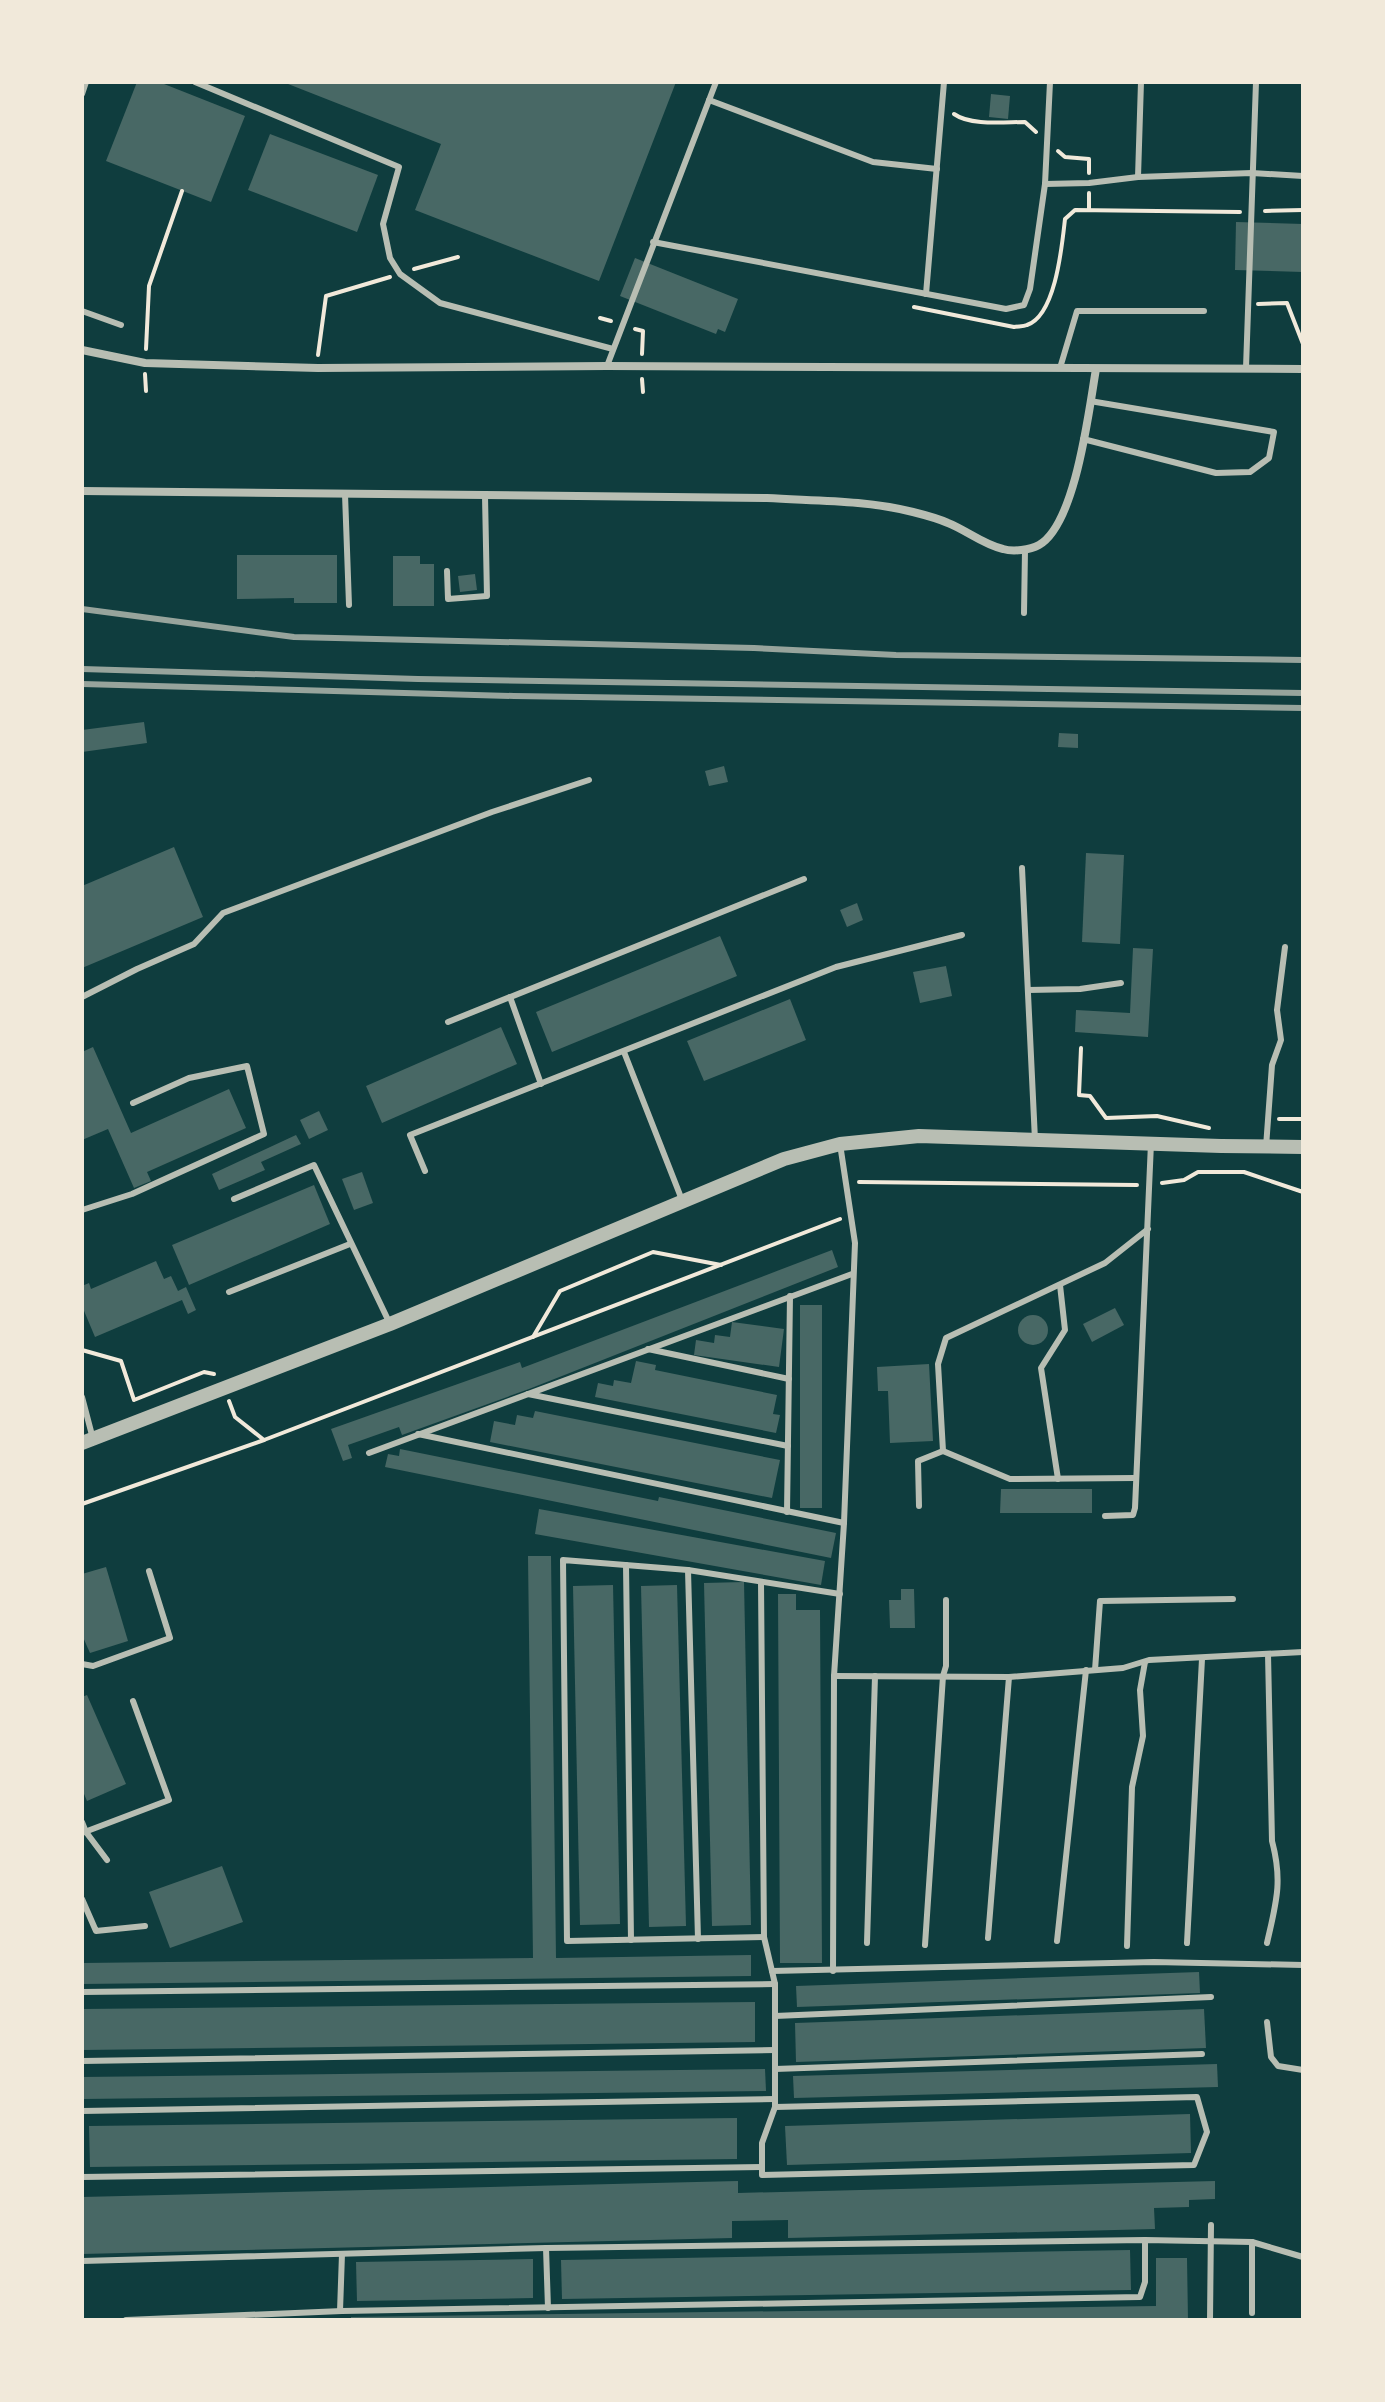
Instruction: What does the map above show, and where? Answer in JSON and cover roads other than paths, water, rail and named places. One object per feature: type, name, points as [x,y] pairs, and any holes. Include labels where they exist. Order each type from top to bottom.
[{"type":"street","points":[[82,350],[145,363],[318,368],[1303,369]]},
{"type":"street","points":[[82,491],[767,498],[878,505],[948,523],[1003,549],[1025,550],[1040,545],[1063,514],[1078,468],[1096,369]]},
{"type":"street","points":[[88,1441],[390,1324],[784,1159],[840,1144],[919,1136],[1303,1147]]},
{"type":"lane","points":[[82,94],[86,82]]},
{"type":"lane","points":[[195,82],[399,167],[383,224],[390,258],[400,274],[440,303],[613,349]]},
{"type":"lane","points":[[607,366],[716,82]]},
{"type":"lane","points":[[926,294],[944,82]]},
{"type":"lane","points":[[653,242],[1006,309],[1024,305],[1030,289],[1045,184],[1050,82]]},
{"type":"lane","points":[[1138,177],[1141,82]]},
{"type":"lane","points":[[1246,368],[1256,82]]},
{"type":"lane","points":[[709,100],[873,162],[937,169]]},
{"type":"lane","points":[[1045,184],[1252,173],[1303,176]]},
{"type":"lane","points":[[82,311],[121,325]]},
{"type":"lane","points":[[1060,368],[1077,311],[1204,311]]},
{"type":"lane","points":[[1083,439],[1216,473],[1250,472],[1269,458],[1274,432],[1090,401]]},
{"type":"lane","points":[[345,494],[349,605]]},
{"type":"lane","points":[[447,571],[448,599],[487,596],[485,496]]},
{"type":"lane","points":[[1024,613],[1025,550]]},
{"type":"lane","points":[[82,997],[194,944],[223,913],[492,812],[589,780]]},
{"type":"lane","points":[[1022,868],[1035,1140]]},
{"type":"lane","points":[[448,1022],[804,879]]},
{"type":"lane","points":[[425,1171],[410,1135],[836,967],[962,935]]},
{"type":"lane","points":[[1266,1147],[1272,1065],[1281,1040],[1277,1010],[1285,947]]},
{"type":"lane","points":[[1028,990],[1080,989],[1121,983]]},
{"type":"lane","points":[[510,997],[541,1084]]},
{"type":"lane","points":[[624,1052],[682,1200]]},
{"type":"lane","points":[[82,1210],[132,1194],[264,1134],[247,1066],[189,1078],[133,1103]]},
{"type":"lane","points":[[1105,1516],[1133,1515],[1151,1143]]},
{"type":"lane","points":[[833,1971],[834,1676],[844,1523],[855,1243],[840,1144]]},
{"type":"lane","points":[[234,1199],[314,1165],[390,1324]]},
{"type":"lane","points":[[943,1451],[938,1364],[946,1338],[1105,1263],[1148,1229]]},
{"type":"lane","points":[[229,1292],[350,1244]]},
{"type":"lane","points":[[369,1453],[852,1274]]},
{"type":"lane","points":[[1058,1479],[1041,1368],[1065,1330],[1060,1285]]},
{"type":"lane","points":[[787,1512],[790,1296]]},
{"type":"lane","points":[[648,1349],[789,1379]]},
{"type":"lane","points":[[527,1394],[788,1446]]},
{"type":"lane","points":[[82,1397],[88,1441]]},
{"type":"lane","points":[[418,1434],[844,1523]]},
{"type":"lane","points":[[919,1506],[918,1461],[943,1451],[1010,1479],[1135,1478]]},
{"type":"lane","points":[[764,1937],[567,1941],[563,1560],[688,1570],[840,1594]]},
{"type":"lane","points":[[626,1565],[631,1940]]},
{"type":"lane","points":[[688,1570],[698,1939]]},
{"type":"lane","points":[[82,1664],[93,1666],[170,1638],[149,1571]]},
{"type":"lane","points":[[82,2111],[775,2103],[1197,2097],[1207,2132],[1194,2165],[762,2175],[762,2143],[775,2103],[775,1984],[764,1937],[761,1582]]},
{"type":"lane","points":[[1095,1670],[1100,1601],[1233,1599]]},
{"type":"lane","points":[[925,1945],[946,1666],[946,1600]]},
{"type":"lane","points":[[834,1676],[1009,1677],[1123,1668],[1145,1662],[1303,1652]]},
{"type":"lane","points":[[1267,1943],[1278,1896],[1279,1867],[1272,1841],[1268,1654]]},
{"type":"lane","points":[[1187,1943],[1202,1659]]},
{"type":"lane","points":[[1127,1946],[1132,1787],[1143,1736],[1140,1690],[1145,1662]]},
{"type":"lane","points":[[1057,1941],[1086,1670]]},
{"type":"lane","points":[[867,1943],[875,1676]]},
{"type":"lane","points":[[988,1938],[1009,1677]]},
{"type":"lane","points":[[84,1833],[169,1800],[133,1701]]},
{"type":"lane","points":[[82,1822],[84,1833],[107,1860]]},
{"type":"lane","points":[[82,1899],[96,1931],[145,1926]]},
{"type":"lane","points":[[772,1971],[1154,1962],[1303,1965]]},
{"type":"lane","points":[[82,1992],[775,1984]]},
{"type":"lane","points":[[775,2016],[1211,1997]]},
{"type":"lane","points":[[1267,2022],[1271,2057],[1278,2066],[1303,2070]]},
{"type":"lane","points":[[82,2061],[775,2050]]},
{"type":"lane","points":[[775,2069],[1202,2054]]},
{"type":"lane","points":[[82,2177],[762,2167]]},
{"type":"lane","points":[[1210,2320],[1211,2225]]},
{"type":"lane","points":[[126,2320],[340,2311],[1140,2297],[1145,2282],[1145,2240]]},
{"type":"lane","points":[[82,2261],[546,2248],[1145,2240],[1252,2242],[1303,2257]]},
{"type":"lane","points":[[1252,2242],[1252,2313]]},
{"type":"lane","points":[[546,2248],[548,2308]]},
{"type":"lane","points":[[340,2311],[342,2254]]},
{"type":"railway","points":[[82,609],[294,637],[754,648],[896,655],[1303,660]]},
{"type":"railway","points":[[82,669],[418,679],[1303,693]]},
{"type":"railway","points":[[82,684],[514,696],[1303,708]]}]
